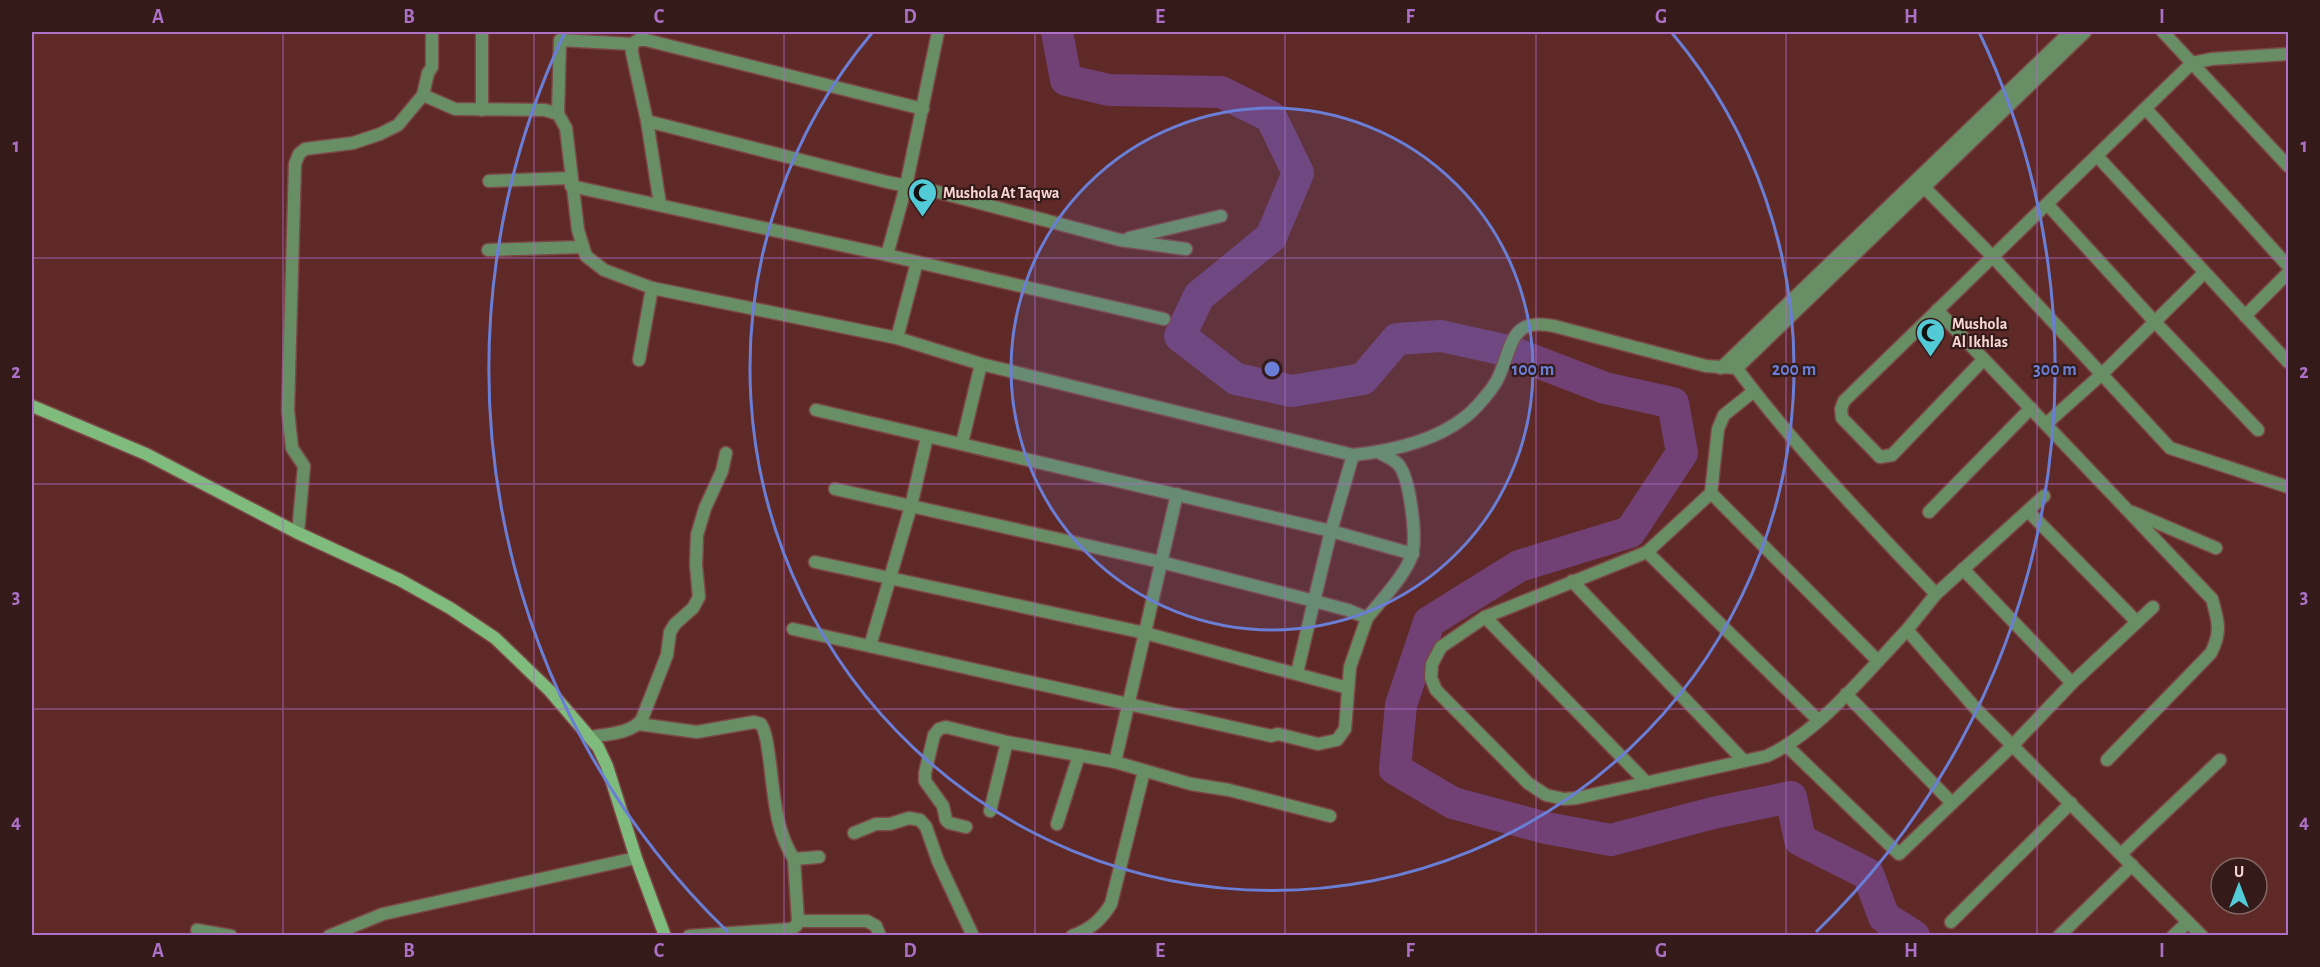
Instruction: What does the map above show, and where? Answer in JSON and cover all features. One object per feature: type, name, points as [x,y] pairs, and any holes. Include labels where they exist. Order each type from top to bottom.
[{"type":"street","points":[[298,533],[304,466],[292,448],[288,410],[295,164],[298,154],[305,149],[353,143],[398,125],[423,95],[428,73],[432,67],[432,32]]},
{"type":"street","points":[[482,32],[482,110]]},
{"type":"street","points":[[887,255],[906,186],[938,32]]},
{"type":"street","points":[[1921,184],[2070,32]]},
{"type":"street","points":[[1729,365],[2085,32]]},
{"type":"street","points":[[2163,32],[2289,165]]},
{"type":"street","points":[[923,109],[646,40],[638,40],[632,44],[560,40],[558,114],[566,128],[578,230],[586,256],[604,270],[652,288],[897,338],[981,364],[1353,455],[1378,452],[1421,441],[1446,431],[1466,416],[1498,379],[1513,337],[1529,325],[1542,324],[1695,364],[1729,365],[1754,391],[1822,473],[1936,594]]},
{"type":"street","points":[[632,44],[660,204]]},
{"type":"street","points":[[1983,360],[1892,454],[1886,457],[1880,457],[1842,418],[1840,409],[1844,401],[2192,63],[2212,59],[2289,54]]},
{"type":"street","points":[[423,95],[455,109],[545,110],[558,114]]},
{"type":"street","points":[[2146,109],[2289,266]]},
{"type":"street","points":[[647,121],[938,192],[1120,240],[1186,249]]},
{"type":"street","points":[[2097,156],[2289,362]]},
{"type":"street","points":[[489,181],[571,182],[1164,319]]},
{"type":"street","points":[[1921,184],[1992,256],[2170,448],[2289,487]]},
{"type":"street","points":[[2047,204],[2258,430]]},
{"type":"street","points":[[1120,240],[1221,216]]},
{"type":"street","points":[[488,250],[583,247]]},
{"type":"street","points":[[897,338],[917,262]]},
{"type":"street","points":[[2046,424],[2102,374],[2204,273]]},
{"type":"street","points":[[2245,316],[2289,273]]},
{"type":"street","points":[[639,360],[652,288]]},
{"type":"street","points":[[1937,310],[2212,598],[2218,621],[2219,637],[2211,653],[2107,760]]},
{"type":"street","points":[[962,443],[981,364]]},
{"type":"street","points":[[1754,391],[1724,415],[1718,429],[1711,493],[1647,552],[1485,617],[1441,647],[1432,664],[1431,678],[1436,690],[1528,783],[1546,795],[1564,799],[1578,798],[1767,756],[1787,746],[1846,694],[1907,630],[1936,594],[2044,496]]},
{"type":"street","points":[[32,406],[146,454],[298,533],[400,580],[450,608],[495,638],[542,683],[598,747],[607,766],[636,858],[665,936]]},
{"type":"street","points":[[1929,512],[2031,408]]},
{"type":"street","points":[[816,410],[1331,531],[1413,554]]},
{"type":"street","points":[[870,646],[911,506],[927,437]]},
{"type":"street","points":[[793,629],[1271,736],[1278,734],[1318,744],[1337,740],[1345,729],[1350,667],[1367,618],[1407,566],[1413,554],[1413,536],[1404,474],[1398,464],[1378,452]]},
{"type":"street","points":[[638,724],[667,655],[670,632],[675,624],[693,608],[699,597],[696,565],[697,535],[705,508],[722,471],[726,453]]},
{"type":"street","points":[[1297,673],[1331,531],[1353,455]]},
{"type":"street","points":[[835,489],[1161,562],[1348,610],[1367,618]]},
{"type":"street","points":[[1711,493],[1878,661]]},
{"type":"street","points":[[1115,762],[1177,494]]},
{"type":"street","points":[[2128,510],[2216,548]]},
{"type":"street","points":[[2028,511],[2137,622]]},
{"type":"street","points":[[1647,552],[1818,720]]},
{"type":"street","points":[[815,562],[890,580],[1145,633],[1348,688]]},
{"type":"street","points":[[1963,569],[2072,683]]},
{"type":"street","points":[[1572,581],[1743,761]]},
{"type":"street","points":[[1787,746],[1899,854],[2012,746],[2072,683],[2153,607]]},
{"type":"street","points":[[1485,617],[1647,783]]},
{"type":"street","points":[[1907,630],[1977,710],[2202,936]]},
{"type":"street","points":[[1846,694],[1952,803]]},
{"type":"street","points":[[590,737],[626,730],[638,724],[697,732],[754,722],[761,724],[767,744],[776,814],[794,859],[798,921],[791,929],[689,936]]},
{"type":"street","points":[[966,826],[949,823],[946,820],[943,806],[925,781],[934,735],[939,729],[946,727],[1007,742],[1115,762],[1191,784],[1229,790],[1330,816]]},
{"type":"street","points":[[990,811],[1007,742]]},
{"type":"street","points":[[1058,824],[1078,755]]},
{"type":"street","points":[[2121,854],[2220,760]]},
{"type":"street","points":[[1072,936],[1093,926],[1111,904],[1144,771]]},
{"type":"street","points":[[1951,922],[2071,802]]},
{"type":"street","points":[[854,833],[876,824],[890,824],[909,818],[920,820],[926,826],[938,861],[973,936]]},
{"type":"street","points":[[794,859],[819,857]]},
{"type":"street","points":[[329,936],[383,914],[636,858]]},
{"type":"street","points":[[2059,936],[2132,865]]},
{"type":"street","points":[[798,921],[867,921],[876,926],[880,936]]},
{"type":"street","points":[[2173,936],[2188,922]]},
{"type":"street","points":[[197,930],[231,936]]},
{"type":"waterway","points":[[1057,32],[1066,80],[1109,90],[1221,92],[1271,117],[1298,173],[1271,237],[1199,296],[1180,336],[1236,379],[1292,391],[1363,379],[1397,339],[1441,336],[1509,351],[1605,388],[1673,403],[1682,453],[1630,532],[1519,566],[1429,622],[1401,705],[1395,769],[1453,803],[1546,828],[1611,840],[1713,813],[1791,797],[1800,840],[1868,874],[1884,917],[1914,936]]},
{"type":"place","name":"Mushola At Taqwa","points":[[922,218]]},
{"type":"place","name":"Mushola Al Ikhlas","points":[[1931,358]]}]
